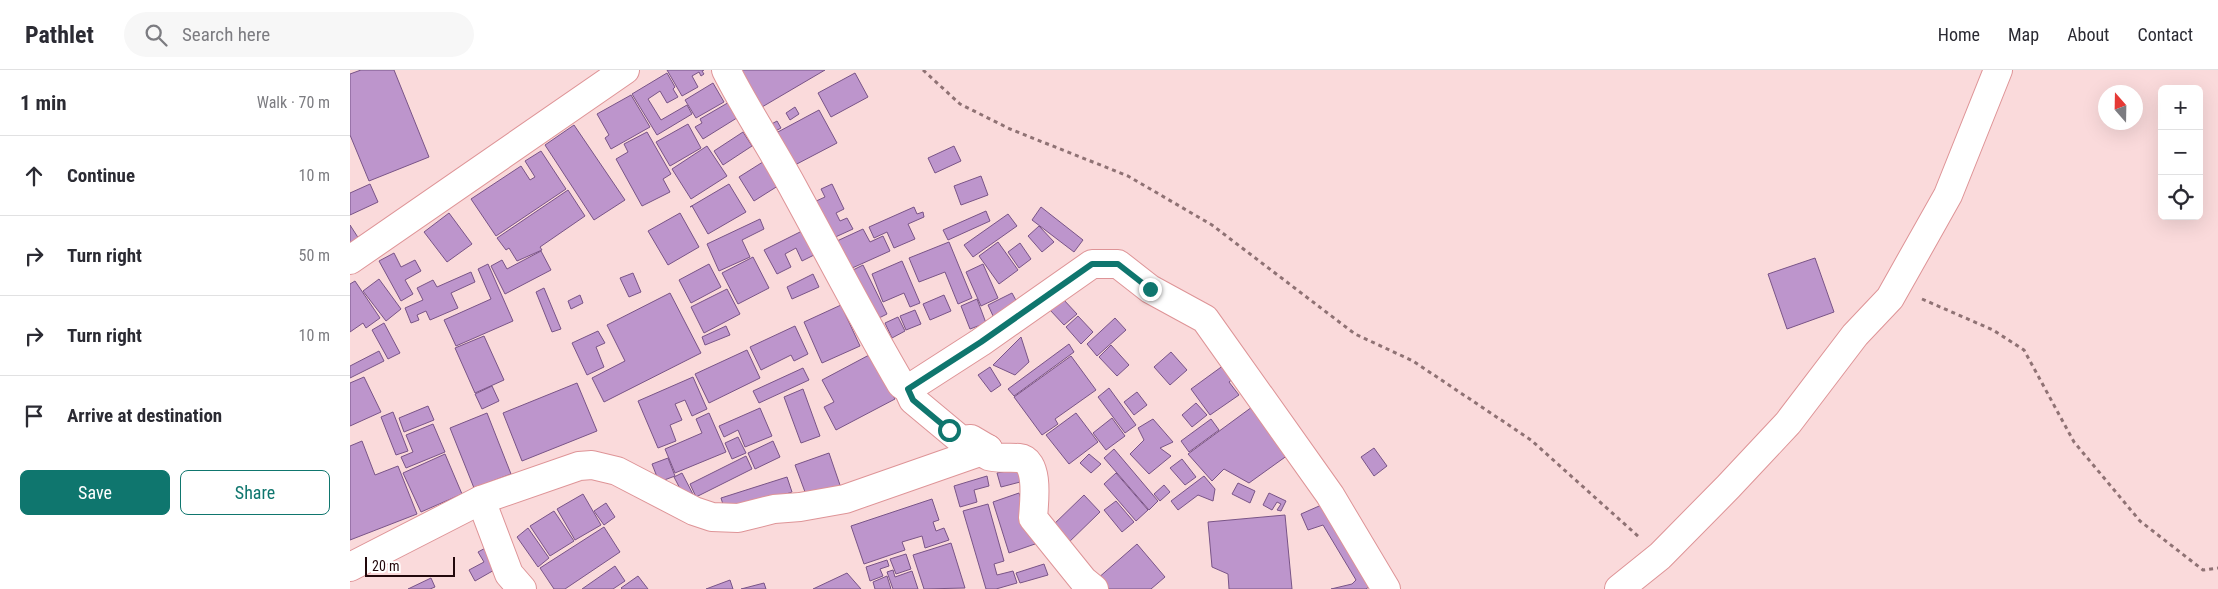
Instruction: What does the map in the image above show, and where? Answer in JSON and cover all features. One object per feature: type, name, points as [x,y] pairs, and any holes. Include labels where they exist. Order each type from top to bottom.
[{"type":"street","points":[[350,260],[625,70]]},
{"type":"street","points":[[726,70],[741,100],[793,186],[901,384],[908,389],[913,400],[961,440],[971,438],[988,449]]},
{"type":"street","points":[[1619,589],[1660,556],[1788,423],[1828,368],[1896,288],[1948,195],[1998,70]]},
{"type":"street","points":[[908,389],[981,342],[1092,264],[1118,264],[1150,289],[1205,319],[1330,495],[1386,589]]},
{"type":"street","points":[[350,567],[481,500],[568,469],[592,465],[617,472],[694,511],[712,517],[738,518],[774,509],[800,507],[845,499],[988,449]]},
{"type":"street","points":[[988,449],[988,456],[1019,458],[1025,460],[1032,468],[1034,480],[1033,518],[1083,580],[1094,589]]},
{"type":"street","points":[[481,500],[509,574],[522,589]]},
{"type":"path","points":[[923,70],[960,104],[1010,128],[1128,176],[1212,225],[1354,334],[1413,361],[1531,440],[1660,556]]},
{"type":"path","points":[[1896,288],[1993,330],[2024,350],[2074,442],[2140,521],[2203,570],[2218,568]]},
{"type":"building","points":[[361,70],[394,70],[429,157],[369,181],[350,135],[350,74]]},
{"type":"building","points":[[667,70],[704,70],[702,71],[704,74],[701,76],[699,72],[692,76],[698,87],[682,96]]},
{"type":"building","points":[[741,70],[825,70],[762,107]]},
{"type":"building","points":[[667,73],[678,97],[667,103],[660,91],[648,99],[661,120],[687,105],[692,114],[657,135],[632,94]]},
{"type":"building","points":[[855,73],[868,97],[831,117],[818,93]]},
{"type":"building","points":[[713,83],[724,102],[696,118],[685,100]]},
{"type":"building","points":[[631,95],[650,127],[611,149],[605,138],[609,135],[597,114]]},
{"type":"building","points":[[731,101],[740,116],[703,139],[695,127],[702,123],[700,119]]},
{"type":"building","points":[[795,107],[799,114],[790,120],[786,113]]},
{"type":"building","points":[[819,110],[837,143],[793,166],[776,133]]},
{"type":"building","points":[[777,121],[781,128],[772,133],[768,126]]},
{"type":"building","points":[[688,124],[701,148],[670,166],[656,142]]},
{"type":"building","points":[[574,125],[625,200],[594,220],[545,145]]},
{"type":"building","points":[[647,132],[671,174],[663,179],[670,192],[642,206],[616,159],[628,152],[624,144]]},
{"type":"building","points":[[743,132],[752,146],[723,165],[714,151]]},
{"type":"building","points":[[707,146],[727,176],[691,199],[672,169]]},
{"type":"building","points":[[954,146],[961,161],[935,173],[928,158]]},
{"type":"building","points":[[541,151],[566,189],[496,236],[471,199],[521,166],[530,180],[535,177],[525,161]]},
{"type":"building","points":[[766,160],[781,184],[754,201],[739,177]]},
{"type":"building","points":[[981,176],[988,195],[961,205],[954,186]]},
{"type":"building","points":[[370,184],[378,202],[350,215],[350,193]]},
{"type":"building","points":[[729,184],[746,212],[708,234],[692,206],[690,207]]},
{"type":"building","points":[[832,184],[844,209],[836,213],[840,221],[847,218],[853,229],[831,239],[814,202],[825,197],[821,189]]},
{"type":"building","points":[[568,190],[585,216],[540,247],[542,250],[517,261],[509,248],[506,250],[497,238]]},
{"type":"building","points":[[914,207],[917,214],[923,212],[924,217],[908,224],[915,239],[894,248],[887,232],[874,238],[869,227]]},
{"type":"building","points":[[1041,207],[1083,240],[1074,252],[1032,220]]},
{"type":"building","points":[[986,211],[990,221],[948,240],[943,230]]},
{"type":"building","points":[[449,213],[472,244],[447,262],[424,232]]},
{"type":"building","points":[[680,213],[699,247],[668,265],[648,231]]},
{"type":"building","points":[[1008,214],[1017,226],[973,257],[964,245]]},
{"type":"building","points":[[760,219],[764,229],[742,240],[750,257],[719,271],[707,244]]},
{"type":"building","points":[[350,225],[359,239],[350,245]]},
{"type":"building","points":[[1039,226],[1054,242],[1042,252],[1028,236]]},
{"type":"building","points":[[863,229],[870,242],[883,236],[890,251],[850,269],[837,241]]},
{"type":"building","points":[[802,231],[814,255],[802,261],[796,248],[785,254],[791,267],[777,274],[764,250]]},
{"type":"building","points":[[949,242],[972,298],[958,304],[945,272],[919,282],[909,258]]},
{"type":"building","points":[[998,242],[1018,270],[999,284],[979,256]]},
{"type":"building","points":[[1020,243],[1031,259],[1019,268],[1008,252]]},
{"type":"building","points":[[541,251],[551,270],[505,294],[491,266],[502,260],[507,269]]},
{"type":"building","points":[[394,253],[401,267],[415,260],[421,271],[405,280],[413,294],[401,301],[379,261]]},
{"type":"building","points":[[753,257],[769,288],[738,304],[722,273]]},
{"type":"building","points":[[1815,258],[1834,312],[1787,329],[1768,274]]},
{"type":"building","points":[[902,261],[920,303],[910,307],[904,293],[883,302],[872,274]]},
{"type":"building","points":[[488,264],[513,321],[456,346],[444,320],[491,299],[478,269]]},
{"type":"building","points":[[709,264],[721,287],[691,303],[679,280]]},
{"type":"building","points":[[983,264],[998,298],[981,306],[966,272]]},
{"type":"building","points":[[863,265],[887,314],[877,319],[853,270]]},
{"type":"building","points":[[471,272],[475,282],[451,293],[458,308],[430,320],[426,311],[417,315],[419,320],[411,323],[405,308],[423,300],[417,288],[433,280],[437,287]]},
{"type":"building","points":[[633,273],[641,292],[629,297],[620,278]]},
{"type":"building","points":[[813,274],[819,287],[792,299],[787,287]]},
{"type":"building","points":[[379,279],[401,309],[386,321],[363,291]]},
{"type":"building","points":[[355,281],[380,318],[366,328],[363,323],[350,332],[350,284]]},
{"type":"building","points":[[544,288],[561,329],[552,332],[536,292]]},
{"type":"building","points":[[727,289],[740,314],[704,333],[691,307]]},
{"type":"building","points":[[670,293],[701,353],[604,402],[592,378],[625,361],[607,325]]},
{"type":"building","points":[[1012,293],[1019,306],[994,318],[988,305]]},
{"type":"building","points":[[580,295],[583,303],[571,309],[568,301]]},
{"type":"building","points":[[944,295],[951,311],[930,320],[923,304]]},
{"type":"building","points":[[977,299],[986,323],[970,329],[961,306]]},
{"type":"building","points":[[1063,299],[1077,314],[1064,325],[1050,310]]},
{"type":"building","points":[[841,305],[860,346],[822,363],[804,322]]},
{"type":"building","points":[[915,310],[921,324],[906,330],[900,316]]},
{"type":"building","points":[[1078,316],[1093,332],[1081,344],[1066,327]]},
{"type":"building","points":[[898,317],[905,331],[892,338],[885,323]]},
{"type":"building","points":[[1115,318],[1126,330],[1097,356],[1087,344]]},
{"type":"building","points":[[384,323],[400,353],[388,359],[372,330]]},
{"type":"building","points":[[726,326],[730,335],[705,345],[702,337]]},
{"type":"building","points":[[795,326],[808,354],[794,361],[791,355],[761,370],[750,347]]},
{"type":"building","points":[[598,331],[605,343],[596,347],[604,367],[587,375],[572,343]]},
{"type":"building","points":[[484,336],[504,380],[475,393],[455,348]]},
{"type":"building","points":[[1021,337],[1029,362],[1015,375],[993,365]]},
{"type":"building","points":[[1069,344],[1074,352],[1014,396],[1008,389]]},
{"type":"building","points":[[1111,345],[1129,365],[1117,376],[1099,357]]},
{"type":"building","points":[[747,350],[760,378],[709,403],[695,374]]},
{"type":"building","points":[[379,351],[384,361],[350,378],[350,366]]},
{"type":"building","points":[[1171,352],[1187,370],[1170,385],[1154,367]]},
{"type":"building","points":[[871,354],[895,399],[836,430],[824,407],[834,402],[822,380]]},
{"type":"building","points":[[1071,356],[1096,390],[1055,419],[1058,424],[1042,435],[1014,397]]},
{"type":"building","points":[[1224,365],[1234,378],[1229,382],[1239,395],[1210,415],[1191,389]]},
{"type":"building","points":[[990,367],[1001,385],[991,392],[978,375]]},
{"type":"building","points":[[803,368],[809,380],[759,403],[753,391]]},
{"type":"building","points":[[364,377],[381,412],[350,426],[350,383]]},
{"type":"building","points":[[693,377],[707,409],[692,416],[685,400],[675,404],[682,420],[670,425],[676,441],[658,448],[638,401]]},
{"type":"building","points":[[577,383],[597,431],[522,461],[503,413]]},
{"type":"building","points":[[492,386],[499,401],[482,409],[475,394]]},
{"type":"building","points":[[1109,388],[1136,425],[1125,433],[1098,397]]},
{"type":"building","points":[[803,389],[820,436],[801,443],[784,397]]},
{"type":"building","points":[[1137,392],[1147,405],[1134,415],[1124,402]]},
{"type":"building","points":[[1196,403],[1207,415],[1192,427],[1182,415]]},
{"type":"building","points":[[428,406],[434,420],[404,432],[399,418]]},
{"type":"building","points":[[1252,407],[1288,455],[1249,483],[1224,469],[1212,481],[1188,454]]},
{"type":"building","points":[[760,408],[772,436],[745,447],[738,430],[724,437],[719,426]]},
{"type":"building","points":[[393,412],[408,451],[396,455],[381,417]]},
{"type":"building","points":[[487,413],[511,474],[474,488],[450,428]]},
{"type":"building","points":[[709,413],[726,452],[675,473],[665,449],[702,433],[696,419]]},
{"type":"building","points":[[1076,413],[1098,442],[1069,464],[1046,435]]},
{"type":"building","points":[[1112,418],[1125,436],[1106,450],[1093,433]]},
{"type":"building","points":[[1153,419],[1173,442],[1160,448],[1171,456],[1149,474],[1130,454],[1144,440],[1138,428]]},
{"type":"building","points":[[1211,419],[1219,430],[1189,452],[1181,441]]},
{"type":"building","points":[[433,424],[445,452],[406,468],[401,457],[413,452],[406,435]]},
{"type":"building","points":[[738,437],[746,453],[732,459],[725,443]]},
{"type":"building","points":[[362,441],[375,475],[398,466],[417,514],[350,540],[350,446]]},
{"type":"building","points":[[773,441],[780,457],[755,469],[748,453]]},
{"type":"building","points":[[1374,448],[1387,466],[1374,476],[1361,457]]},
{"type":"building","points":[[1114,449],[1158,501],[1149,510],[1104,458]]},
{"type":"building","points":[[829,453],[841,488],[808,500],[795,465]]},
{"type":"building","points":[[445,454],[462,494],[421,512],[403,473]]},
{"type":"building","points":[[1089,454],[1101,464],[1091,473],[1080,463]]},
{"type":"building","points":[[746,456],[752,469],[696,497],[690,484]]},
{"type":"building","points":[[668,458],[675,476],[659,482],[652,464]]},
{"type":"building","points":[[1182,459],[1196,477],[1185,485],[1170,468]]},
{"type":"building","points":[[1021,468],[1024,481],[1001,487],[997,473]]},
{"type":"building","points":[[682,473],[696,500],[688,504],[674,477]]},
{"type":"building","points":[[1116,473],[1148,510],[1136,521],[1104,484]]},
{"type":"building","points":[[987,476],[989,486],[974,490],[977,502],[960,507],[954,486]]},
{"type":"building","points":[[1204,476],[1215,489],[1213,501],[1198,495],[1178,510],[1171,501]]},
{"type":"building","points":[[787,477],[792,492],[726,514],[721,498]]},
{"type":"building","points":[[1238,483],[1255,491],[1250,503],[1232,494]]},
{"type":"building","points":[[1164,485],[1170,492],[1160,501],[1154,494]]},
{"type":"building","points":[[1019,493],[1035,544],[1009,553],[993,502]]},
{"type":"building","points":[[1269,493],[1286,501],[1281,511],[1277,510],[1281,504],[1277,502],[1272,510],[1263,505]]},
{"type":"building","points":[[583,494],[601,525],[575,540],[557,509]]},
{"type":"building","points":[[1084,495],[1100,512],[1066,545],[1050,528]]},
{"type":"building","points":[[932,499],[939,520],[933,522],[936,531],[944,528],[949,540],[925,548],[922,536],[902,542],[905,550],[864,564],[851,526]]},
{"type":"building","points":[[1116,501],[1134,522],[1122,532],[1104,510]]},
{"type":"building","points":[[606,503],[615,517],[604,525],[594,511]]},
{"type":"building","points":[[1326,503],[1370,586],[1366,589],[1331,589],[1352,584],[1356,580],[1323,525],[1308,530],[1301,514]]},
{"type":"building","points":[[988,504],[1004,561],[994,564],[997,575],[1013,571],[1017,583],[996,589],[986,589],[963,511]]},
{"type":"building","points":[[554,511],[574,541],[550,556],[530,526]]},
{"type":"building","points":[[1285,515],[1292,589],[1229,589],[1228,574],[1212,567],[1208,522]]},
{"type":"building","points":[[604,527],[620,552],[565,589],[554,589],[540,568]]},
{"type":"building","points":[[528,528],[549,558],[538,567],[517,537]]},
{"type":"building","points":[[951,543],[965,588],[924,589],[913,555]]},
{"type":"building","points":[[1137,544],[1165,577],[1151,589],[1106,589],[1097,579]]},
{"type":"building","points":[[491,545],[503,565],[475,581],[469,570],[484,562],[478,552]]},
{"type":"building","points":[[906,554],[911,569],[896,574],[890,559]]},
{"type":"building","points":[[887,560],[889,566],[880,569],[883,576],[870,581],[866,567]]},
{"type":"building","points":[[1044,564],[1048,575],[1020,583],[1016,573]]},
{"type":"building","points":[[615,566],[625,581],[613,589],[582,589]]},
{"type":"building","points":[[893,570],[895,577],[912,571],[918,589],[893,589],[887,572]]},
{"type":"building","points":[[847,573],[861,589],[813,589]]},
{"type":"building","points":[[638,576],[648,589],[621,588]]},
{"type":"building","points":[[887,576],[891,589],[875,589],[873,582]]},
{"type":"building","points":[[431,578],[435,587],[430,589],[408,589]]},
{"type":"building","points":[[730,580],[733,589],[706,589]]},
{"type":"building","points":[[764,583],[766,589],[741,589]]},
{"type":"route","points":[[949,430],[913,400],[908,389],[981,342],[1092,264],[1118,264],[1150,289]]}]
